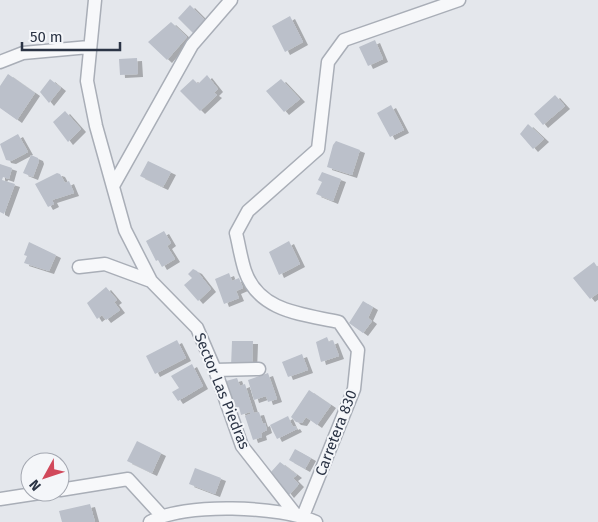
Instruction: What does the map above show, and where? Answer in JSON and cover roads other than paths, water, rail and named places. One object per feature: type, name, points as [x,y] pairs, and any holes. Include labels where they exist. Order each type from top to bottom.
[{"type":"street","name":"Sector Las Piedras","points":[[95,0],[87,81],[96,126],[125,230],[152,281],[197,328],[215,370],[242,446],[300,516]]},
{"type":"street","points":[[113,186],[192,45],[231,0]]},
{"type":"street","name":"Carretera 830","points":[[300,516],[354,389],[358,350],[339,322],[281,310],[260,297],[246,273],[236,233],[248,210],[318,149],[328,62],[344,40],[459,0]]},
{"type":"street","points":[[0,62],[23,53],[89,47]]},
{"type":"street","points":[[79,266],[105,264],[152,281]]},
{"type":"street","points":[[215,370],[259,369]]},
{"type":"street","points":[[70,488],[128,479],[156,519],[210,507],[300,516],[316,522]]},
{"type":"street","points":[[0,499],[20,496]]}]
